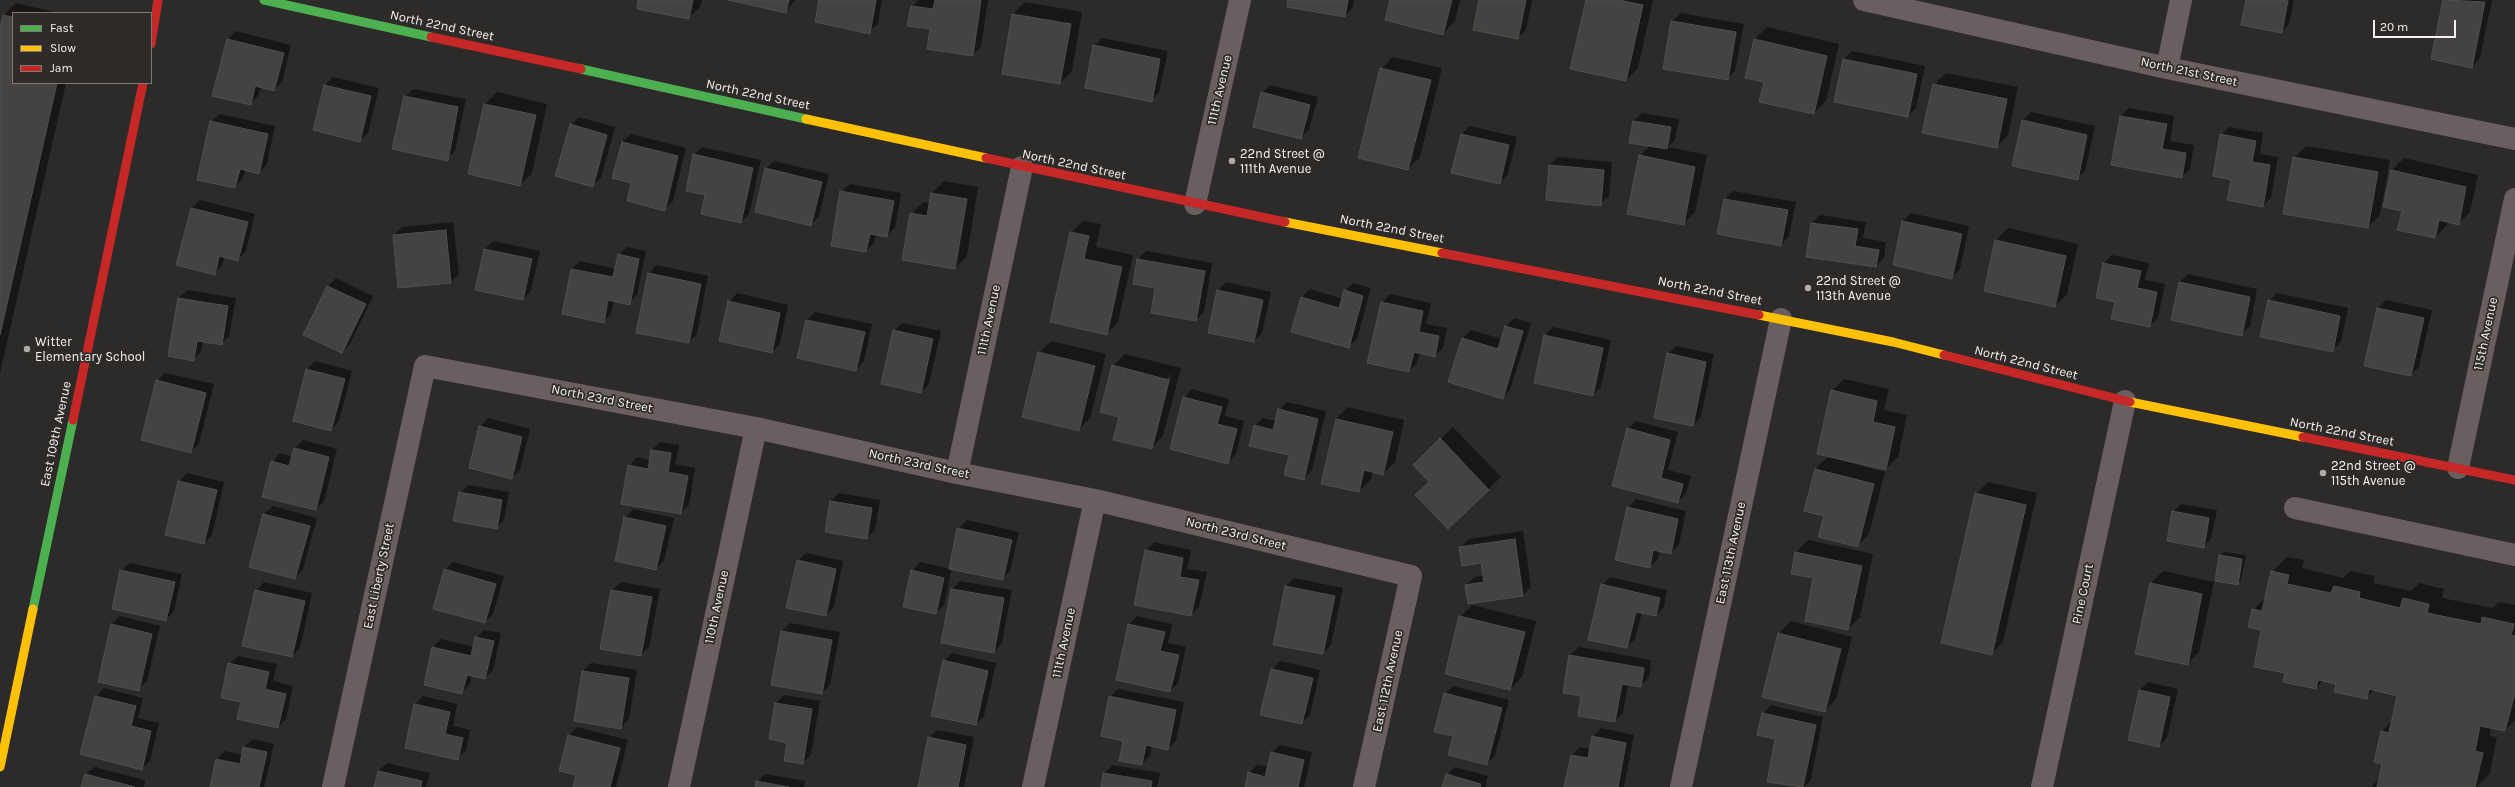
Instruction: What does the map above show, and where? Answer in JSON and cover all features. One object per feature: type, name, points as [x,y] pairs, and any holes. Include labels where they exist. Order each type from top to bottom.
[{"type":"street","points":[[152,38],[158,0]]},
{"type":"street","name":"North 22nd Street","points":[[264,0],[1195,204],[1893,342],[2125,401],[2515,480]]},
{"type":"street","name":"111th Avenue","points":[[1195,204],[1240,0]]},
{"type":"street","name":"North 21st Street","points":[[1864,0],[2167,68],[2515,139]]},
{"type":"street","points":[[2167,68],[2181,0]]},
{"type":"street","name":"East 109th Avenue","points":[[0,767],[143,84]]},
{"type":"street","name":"111th Avenue","points":[[957,473],[1022,167]]},
{"type":"street","name":"115th Avenue","points":[[2458,468],[2515,199]]},
{"type":"street","name":"East 113th Avenue","points":[[1681,787],[1781,319]]},
{"type":"street","name":"North 23rd Street","points":[[425,366],[756,428],[957,473],[1096,500],[1411,576]]},
{"type":"street","name":"East Liberty Street","points":[[333,787],[425,366]]},
{"type":"street","name":"Pine Court","points":[[2042,787],[2125,401]]},
{"type":"street","name":"110th Avenue","points":[[679,787],[756,428]]},
{"type":"street","name":"111th Avenue","points":[[1034,787],[1096,500]]},
{"type":"street","points":[[2295,508],[2515,555]]},
{"type":"street","name":"East 112th Avenue","points":[[1364,787],[1411,576]]},
{"type":"building","points":[[638,0],[693,0],[689,19],[637,9]]},
{"type":"building","points":[[728,0],[789,0],[786,13]]},
{"type":"building","points":[[819,0],[876,0],[870,34],[815,22]]},
{"type":"building","points":[[935,0],[981,0],[973,56],[927,49],[930,29],[907,26],[911,6],[933,9]]},
{"type":"building","points":[[1288,0],[1348,0],[1345,17],[1287,7]]},
{"type":"building","points":[[1390,0],[1452,0],[1443,35],[1385,20]]},
{"type":"building","points":[[1479,0],[1526,0],[1518,39],[1473,30]]},
{"type":"building","points":[[1586,0],[1619,0],[1643,5],[1626,81],[1570,69]]},
{"type":"building","points":[[2246,0],[2288,0],[2282,33],[2241,25]]},
{"type":"building","points":[[2443,0],[2485,2],[2472,68],[2431,59]]},
{"type":"building","points":[[1012,14],[1071,24],[1060,84],[1002,74]]},
{"type":"building","points":[[3,15],[12,17],[12,84],[57,84],[0,335],[0,27]]},
{"type":"building","points":[[1671,21],[1736,32],[1728,80],[1663,69]]},
{"type":"building","points":[[227,39],[284,53],[274,91],[255,86],[251,105],[212,96]]},
{"type":"building","points":[[1754,39],[1827,56],[1814,114],[1759,102],[1764,82],[1745,78]]},
{"type":"building","points":[[1093,45],[1160,59],[1152,102],[1085,88]]},
{"type":"building","points":[[1843,59],[1917,74],[1908,117],[1834,102]]},
{"type":"building","points":[[1380,68],[1431,80],[1408,170],[1358,158]]},
{"type":"building","points":[[1933,84],[2007,99],[1997,148],[1922,133]]},
{"type":"building","points":[[324,85],[371,96],[360,142],[313,130]]},
{"type":"building","points":[[1261,92],[1310,105],[1301,139],[1253,127]]},
{"type":"building","points":[[404,96],[458,107],[448,161],[392,149]]},
{"type":"building","points":[[484,104],[536,115],[520,186],[468,174]]},
{"type":"building","points":[[2120,116],[2167,124],[2162,149],[2186,153],[2182,178],[2111,165]]},
{"type":"building","points":[[2022,120],[2087,135],[2078,180],[2012,166]]},
{"type":"building","points":[[210,121],[268,134],[259,174],[240,169],[235,188],[197,180]]},
{"type":"building","points":[[1633,121],[1671,127],[1667,149],[1629,143]]},
{"type":"building","points":[[570,124],[607,135],[593,187],[555,176]]},
{"type":"building","points":[[1461,134],[1509,145],[1500,184],[1451,173]]},
{"type":"building","points":[[2220,134],[2256,141],[2252,162],[2270,165],[2263,207],[2227,200],[2231,180],[2213,176]]},
{"type":"building","points":[[622,142],[678,156],[665,211],[627,201],[631,183],[612,178]]},
{"type":"building","points":[[693,154],[753,168],[741,223],[701,214],[705,195],[686,191]]},
{"type":"building","points":[[1639,155],[1695,167],[1684,225],[1627,214]]},
{"type":"building","points":[[2293,157],[2378,172],[2368,228],[2283,214]]},
{"type":"building","points":[[1549,165],[1604,170],[1601,206],[1546,200]]},
{"type":"building","points":[[765,168],[822,182],[811,226],[755,212]]},
{"type":"building","points":[[2391,170],[2466,187],[2459,225],[2439,220],[2435,238],[2397,230],[2402,211],[2383,207]]},
{"type":"building","points":[[840,191],[894,201],[887,237],[870,234],[866,252],[831,246]]},
{"type":"building","points":[[931,193],[967,199],[955,269],[902,260],[910,213],[927,216]]},
{"type":"building","points":[[1724,199],[1788,210],[1781,246],[1717,234]]},
{"type":"building","points":[[191,208],[248,222],[238,261],[219,256],[215,275],[176,265]]},
{"type":"building","points":[[1902,221],[1962,234],[1952,279],[1893,265]]},
{"type":"building","points":[[1811,223],[1858,229],[1855,246],[1879,250],[1876,267],[1806,257]]},
{"type":"building","points":[[446,230],[451,283],[398,288],[393,235]]},
{"type":"building","points":[[1070,232],[1089,236],[1084,259],[1122,267],[1107,335],[1050,322]]},
{"type":"building","points":[[1995,240],[2066,256],[2055,307],[1984,291]]},
{"type":"building","points":[[484,249],[532,259],[523,300],[475,290]]},
{"type":"building","points":[[618,254],[639,259],[630,305],[608,300],[604,323],[562,314],[571,269],[613,277]]},
{"type":"building","points":[[1137,259],[1205,271],[1196,321],[1151,313],[1155,288],[1133,284]]},
{"type":"building","points":[[2103,263],[2141,271],[2137,288],[2157,292],[2150,327],[2111,319],[2115,302],[2096,298]]},
{"type":"building","points":[[648,273],[701,284],[689,343],[636,333]]},
{"type":"building","points":[[2179,282],[2250,297],[2242,336],[2171,320]]},
{"type":"building","points":[[327,286],[366,304],[342,353],[303,335]]},
{"type":"building","points":[[1217,290],[1263,300],[1254,342],[1208,333]]},
{"type":"building","points":[[1344,290],[1363,296],[1349,348],[1291,332],[1301,297],[1339,308]]},
{"type":"building","points":[[178,298],[228,306],[222,345],[197,341],[194,361],[168,356]]},
{"type":"building","points":[[2268,300],[2340,316],[2333,352],[2260,337]]},
{"type":"building","points":[[728,301],[780,313],[772,353],[719,341]]},
{"type":"building","points":[[1381,302],[1423,311],[1419,332],[1439,336],[1435,357],[1414,352],[1409,372],[1367,363]]},
{"type":"building","points":[[2377,308],[2424,318],[2411,376],[2364,366]]},
{"type":"building","points":[[806,320],[865,332],[856,371],[797,358]]},
{"type":"building","points":[[1505,326],[1523,331],[1503,399],[1448,382],[1462,338],[1498,349]]},
{"type":"building","points":[[893,330],[933,339],[921,393],[881,384]]},
{"type":"building","points":[[1544,335],[1603,348],[1593,396],[1534,383]]},
{"type":"building","points":[[1038,352],[1095,366],[1079,431],[1022,417]]},
{"type":"building","points":[[1667,353],[1706,362],[1693,426],[1654,418]]},
{"type":"building","points":[[1112,365],[1169,380],[1152,449],[1113,440],[1119,417],[1100,412]]},
{"type":"building","points":[[306,369],[345,379],[331,431],[293,421]]},
{"type":"building","points":[[156,380],[206,393],[191,453],[141,440]]},
{"type":"building","points":[[1831,390],[1877,401],[1873,422],[1895,427],[1886,470],[1817,454]]},
{"type":"building","points":[[1183,397],[1222,407],[1217,424],[1237,429],[1228,464],[1170,449]]},
{"type":"building","points":[[1278,409],[1318,419],[1304,480],[1284,475],[1289,455],[1249,446],[1254,425],[1273,430]]},
{"type":"building","points":[[1336,419],[1393,432],[1383,475],[1364,470],[1359,492],[1321,484]]},
{"type":"building","points":[[479,426],[522,437],[512,479],[469,468]]},
{"type":"building","points":[[1627,428],[1670,440],[1661,478],[1683,484],[1678,503],[1612,486]]},
{"type":"building","points":[[1440,438],[1489,490],[1448,529],[1415,495],[1429,482],[1413,465]]},
{"type":"building","points":[[294,448],[329,457],[316,510],[262,497],[271,461],[289,466]]},
{"type":"building","points":[[651,450],[671,453],[668,472],[688,476],[681,514],[621,504],[628,465],[648,469]]},
{"type":"building","points":[[1815,469],[1874,484],[1858,547],[1818,537],[1824,516],[1804,511]]},
{"type":"building","points":[[178,481],[217,490],[204,544],[165,535]]},
{"type":"building","points":[[459,492],[502,500],[497,529],[453,521]]},
{"type":"building","points":[[1975,493],[2026,505],[1992,655],[1941,643]]},
{"type":"building","points":[[830,501],[872,508],[867,539],[825,532]]},
{"type":"building","points":[[1627,507],[1678,519],[1671,554],[1653,550],[1650,568],[1615,560]]},
{"type":"building","points":[[2172,511],[2209,518],[2204,548],[2167,541]]},
{"type":"building","points":[[263,514],[310,526],[295,579],[249,567]]},
{"type":"building","points":[[624,517],[666,526],[656,570],[615,561]]},
{"type":"building","points":[[957,528],[1012,540],[1003,580],[949,569]]},
{"type":"building","points":[[1515,539],[1523,596],[1468,604],[1465,585],[1484,582],[1481,563],[1462,566],[1459,547]]},
{"type":"building","points":[[1145,550],[1183,558],[1180,577],[1199,580],[1191,616],[1134,605]]},
{"type":"building","points":[[1795,552],[1862,566],[1848,630],[1805,621],[1813,578],[1791,574]]},
{"type":"building","points":[[2219,555],[2242,559],[2238,585],[2215,581]]},
{"type":"building","points":[[797,560],[836,569],[826,616],[786,608]]},
{"type":"building","points":[[444,569],[496,584],[485,623],[433,609]]},
{"type":"building","points":[[120,570],[175,582],[166,621],[112,609]]},
{"type":"building","points":[[911,570],[944,578],[936,614],[903,607]]},
{"type":"building","points":[[2271,571],[2289,575],[2287,584],[2331,593],[2334,586],[2360,592],[2359,598],[2400,608],[2403,598],[2429,604],[2427,613],[2481,624],[2482,617],[2514,624],[2511,635],[2515,636],[2515,693],[2505,731],[2480,726],[2475,751],[2483,753],[2475,787],[2377,787],[2382,764],[2374,762],[2381,731],[2389,733],[2397,696],[2369,689],[2367,699],[2334,692],[2336,684],[2318,680],[2316,689],[2283,682],[2285,673],[2254,667],[2261,630],[2248,627],[2252,609],[2262,611]]},
{"type":"building","points":[[2150,583],[2202,594],[2188,665],[2135,654]]},
{"type":"building","points":[[1601,584],[1660,598],[1656,616],[1636,612],[1627,648],[1588,640]]},
{"type":"building","points":[[1285,586],[1335,596],[1323,654],[1273,645]]},
{"type":"building","points":[[951,589],[1004,598],[994,653],[941,643]]},
{"type":"building","points":[[255,590],[305,601],[292,657],[242,646]]},
{"type":"building","points":[[611,590],[652,597],[641,656],[600,649]]},
{"type":"building","points":[[1459,616],[1525,632],[1510,690],[1445,674]]},
{"type":"building","points":[[111,624],[152,634],[139,691],[98,682]]},
{"type":"building","points":[[1128,624],[1165,632],[1160,651],[1179,655],[1170,692],[1116,680]]},
{"type":"building","points":[[781,631],[832,640],[822,694],[771,685]]},
{"type":"building","points":[[1778,633],[1841,649],[1825,712],[1762,697]]},
{"type":"building","points":[[475,637],[494,641],[485,679],[467,675],[462,694],[424,685],[432,647],[471,656]]},
{"type":"building","points":[[1569,655],[1644,668],[1641,687],[1622,684],[1615,722],[1578,716],[1581,696],[1563,693]]},
{"type":"building","points":[[943,660],[988,671],[976,725],[931,716]]},
{"type":"building","points":[[228,663],[269,672],[265,689],[286,694],[278,728],[237,719],[241,702],[221,698]]},
{"type":"building","points":[[1271,669],[1313,678],[1302,724],[1260,715]]},
{"type":"building","points":[[582,671],[629,678],[621,729],[574,721]]},
{"type":"building","points":[[2139,690],[2170,697],[2159,747],[2128,740]]},
{"type":"building","points":[[1444,693],[1502,708],[1487,765],[1448,755],[1453,736],[1434,732]]},
{"type":"building","points":[[95,696],[136,706],[131,726],[151,731],[142,770],[80,754]]},
{"type":"building","points":[[1109,696],[1176,710],[1168,750],[1146,745],[1142,765],[1119,761],[1123,741],[1101,736]]},
{"type":"building","points":[[775,703],[812,709],[803,764],[784,761],[787,743],[769,739]]},
{"type":"building","points":[[414,704],[450,712],[445,734],[463,738],[458,760],[405,748]]},
{"type":"building","points":[[1762,713],[1816,725],[1803,787],[1767,782],[1775,739],[1757,735]]},
{"type":"building","points":[[568,735],[620,748],[610,787],[573,787],[576,775],[559,771]]},
{"type":"building","points":[[1592,736],[1626,743],[1618,787],[1564,787],[1571,755],[1588,758]]},
{"type":"building","points":[[928,737],[966,745],[958,787],[918,787]]},
{"type":"building","points":[[243,747],[267,752],[259,787],[210,787],[216,759],[240,764]]},
{"type":"building","points":[[1271,752],[1304,760],[1298,787],[1245,787],[1248,772],[1265,777]]},
{"type":"building","points":[[378,771],[422,781],[421,787],[374,787]]},
{"type":"building","points":[[1103,773],[1152,781],[1151,787],[1101,787]]},
{"type":"building","points":[[85,774],[135,787],[81,787]]},
{"type":"building","points":[[1446,774],[1481,784],[1480,787],[1442,787]]},
{"type":"building","points":[[756,781],[789,787],[755,787]]},
{"type":"traffic: fast","points":[[264,0],[431,37]]},
{"type":"traffic: fast","points":[[581,69],[806,119]]},
{"type":"traffic: fast","points":[[33,609],[73,420]]},
{"type":"traffic: slow","points":[[806,119],[986,158]]},
{"type":"traffic: slow","points":[[1285,222],[1442,253]]},
{"type":"traffic: slow","points":[[1759,315],[1893,342],[1944,355]]},
{"type":"traffic: slow","points":[[2130,402],[2303,437]]},
{"type":"traffic: slow","points":[[0,767],[33,609]]},
{"type":"traffic: jam","points":[[152,38],[158,0]]},
{"type":"traffic: jam","points":[[431,37],[581,69]]},
{"type":"traffic: jam","points":[[73,420],[143,84]]},
{"type":"traffic: jam","points":[[986,158],[1285,222]]},
{"type":"traffic: jam","points":[[1442,253],[1759,315]]},
{"type":"traffic: jam","points":[[1944,355],[2130,402]]},
{"type":"traffic: jam","points":[[2303,437],[2515,480]]},
{"type":"place","name":"22nd Street @ 111th Avenue","points":[[1232,161]]},
{"type":"place","name":"22nd Street @ 113th Avenue","points":[[1808,288]]},
{"type":"place","name":"Witter Elementary School","points":[[27,349]]},
{"type":"place","name":"22nd Street @ 115th Avenue","points":[[2323,473]]}]
